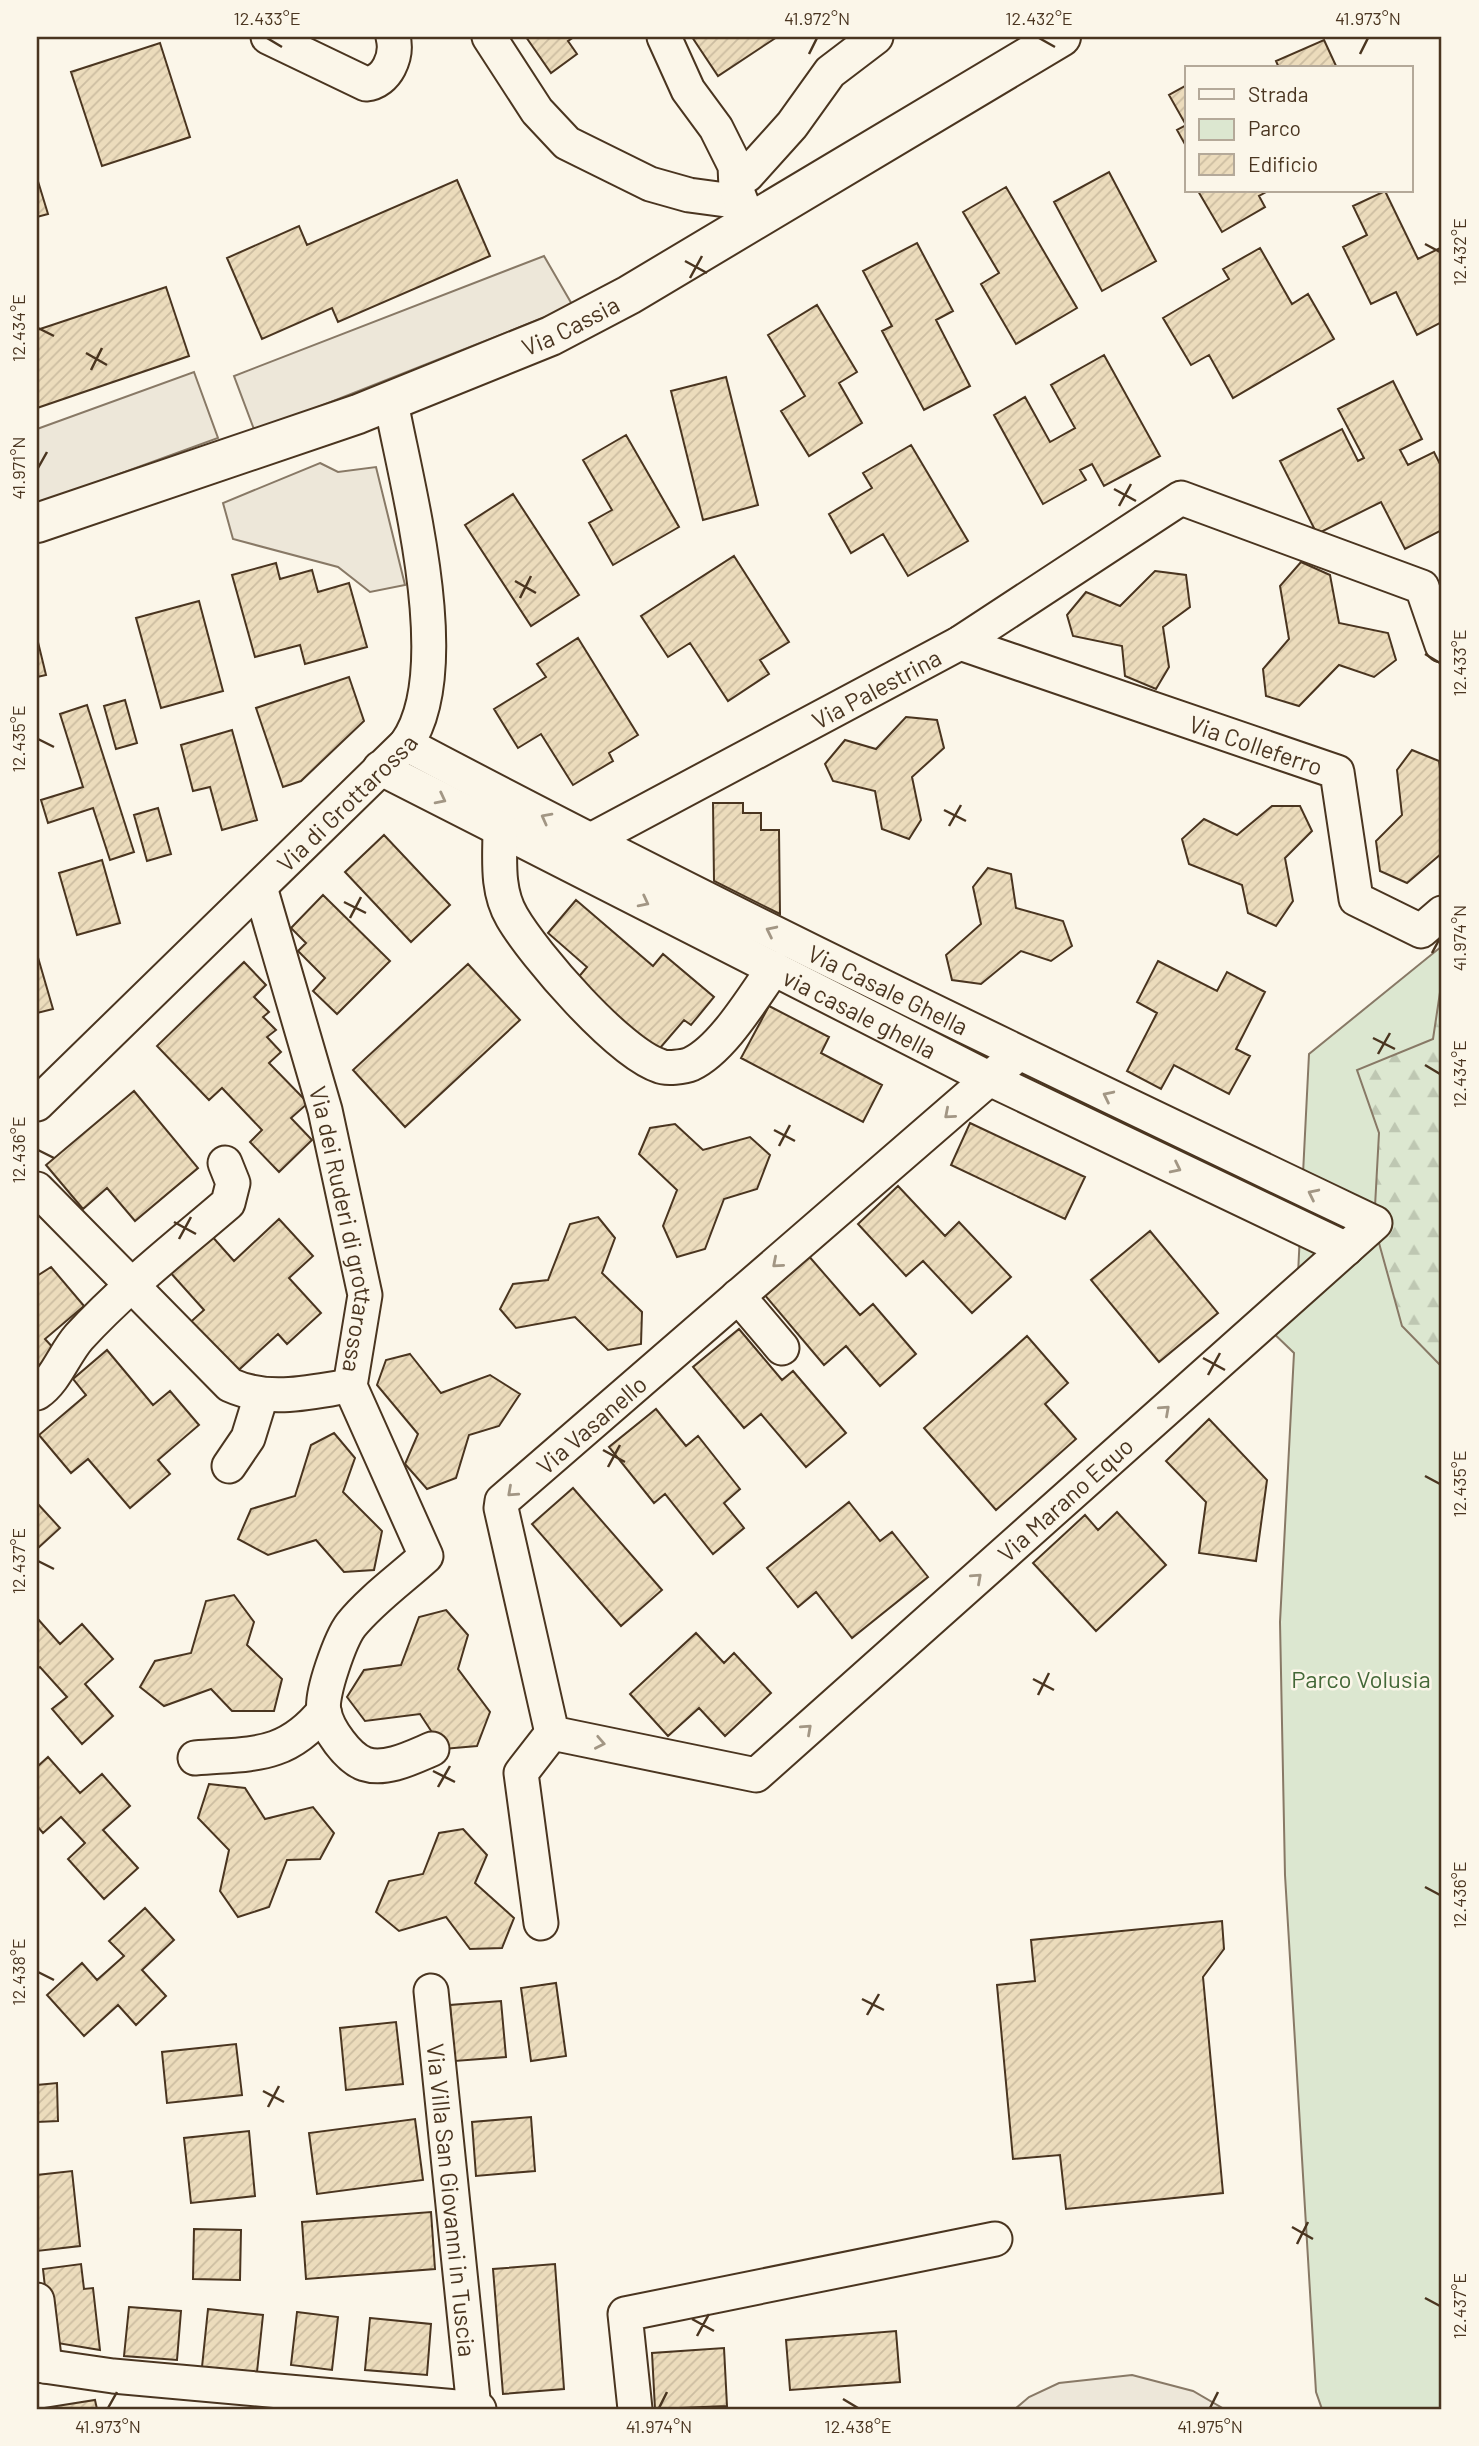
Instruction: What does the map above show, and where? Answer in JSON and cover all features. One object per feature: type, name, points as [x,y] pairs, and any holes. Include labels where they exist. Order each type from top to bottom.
[{"type":"main road","name":"Via Cassia","points":[[37,523],[391,402],[574,325],[742,191],[784,201],[1061,37]]},
{"type":"street","points":[[268,37],[366,84],[373,83],[386,72],[394,54],[394,37]]},
{"type":"street","points":[[489,37],[537,111],[567,143],[628,172],[656,167],[694,174],[742,191]]},
{"type":"street","points":[[664,37],[688,90],[716,128],[742,191]]},
{"type":"street","points":[[742,191],[830,72],[876,37]]},
{"type":"street","name":"Via di Grottarossa","points":[[37,1104],[406,744],[414,732],[426,694],[430,629],[391,402]]},
{"type":"street","name":"Via Palestrina","points":[[559,859],[960,643],[1181,498],[1432,587]]},
{"type":"street","points":[[1432,587],[1442,645]]},
{"type":"street","name":"Via Colleferro","points":[[960,643],[1337,772],[1356,899],[1421,930],[1442,913]]},
{"type":"street","name":"Via Casale Ghella","points":[[406,744],[588,841],[1019,1054],[1375,1223]]},
{"type":"street","name":"via casale ghella","points":[[380,768],[990,1079],[1346,1249]]},
{"type":"street","points":[[500,828],[500,887],[511,916],[564,984],[639,1056],[662,1068],[690,1065],[716,1045],[774,968]]},
{"type":"street","name":"Via dei Ruderi di grottarossa","points":[[260,887],[325,1110],[365,1295],[350,1386],[426,1556],[350,1626],[324,1701]]},
{"type":"street","name":"Via Vasanello","points":[[552,1733],[501,1508],[502,1500],[1019,1054]]},
{"type":"street","points":[[37,1393],[51,1379],[79,1338],[132,1285],[228,1203],[233,1183],[225,1163]]},
{"type":"street","points":[[37,1189],[230,1385],[271,1397],[350,1386]]},
{"type":"street","name":"Via Marano Equo","points":[[552,1733],[756,1775],[1375,1223]]},
{"type":"street","points":[[738,1296],[782,1348]]},
{"type":"street","points":[[229,1466],[248,1438],[261,1395]]},
{"type":"street","points":[[324,1701],[342,1745],[353,1758],[367,1765],[384,1766],[432,1749]]},
{"type":"street","points":[[195,1758],[271,1751],[288,1744],[307,1731],[324,1701]]},
{"type":"street","points":[[541,1923],[520,1773],[552,1733]]},
{"type":"street","name":"Via Villa San Giovanni in Tuscia","points":[[431,1991],[477,2409]]},
{"type":"street","points":[[635,2409],[625,2314],[995,2239]]},
{"type":"street","points":[[37,2301],[41,2366],[113,2376],[477,2409]]},
{"type":"green space","name":"Parco Volusia","points":[[1442,946],[1442,2409],[1322,2409],[1316,2392],[1285,1875],[1280,1622],[1294,1353],[1263,1323],[1297,1294],[1309,1054]]},
{"type":"green space","points":[[1442,979],[1442,1367],[1402,1326],[1374,1225],[1379,1133],[1357,1070],[1433,1039]]},
{"type":"shaded area","points":[[544,256],[573,306],[255,432],[234,376]]},
{"type":"shaded area","points":[[194,372],[218,438],[37,504],[37,429]]},
{"type":"shaded area","points":[[320,463],[338,472],[376,467],[405,585],[370,592],[338,567],[233,539],[223,503]]},
{"type":"shaded area","points":[[1132,2375],[1193,2391],[1224,2409],[1015,2409],[1029,2397],[1059,2383]]},
{"type":"building","points":[[526,37],[574,37],[568,41],[577,54],[551,73]]},
{"type":"building","points":[[692,37],[777,37],[718,76]]},
{"type":"building","points":[[1324,40],[1336,66],[1278,66],[1276,61]]},
{"type":"building","points":[[160,43],[190,137],[102,166],[71,72]]},
{"type":"building","points":[[1185,86],[1185,123],[1169,95]]},
{"type":"building","points":[[1185,126],[1185,144],[1177,130]]},
{"type":"building","points":[[1109,172],[1156,261],[1102,291],[1054,202]]},
{"type":"building","points":[[37,178],[48,214],[37,217]]},
{"type":"building","points":[[457,180],[490,256],[338,322],[332,308],[262,339],[227,258],[299,226],[307,245]]},
{"type":"building","points":[[1006,187],[1077,308],[1016,344],[981,284],[999,273],[963,212]]},
{"type":"building","points":[[1199,192],[1266,192],[1259,196],[1265,207],[1222,232]]},
{"type":"building","points":[[1385,192],[1418,259],[1442,247],[1442,322],[1417,335],[1396,292],[1371,304],[1343,247],[1367,235],[1353,206]]},
{"type":"building","points":[[917,243],[953,311],[936,320],[970,386],[924,410],[882,331],[892,326],[863,271]]},
{"type":"building","points":[[1260,248],[1292,304],[1308,294],[1334,339],[1233,398],[1209,355],[1191,365],[1163,318],[1229,279],[1223,269]]},
{"type":"building","points":[[166,287],[189,356],[37,408],[37,330]]},
{"type":"building","points":[[817,305],[857,372],[839,383],[862,423],[809,456],[781,411],[805,396],[768,335]]},
{"type":"building","points":[[1104,355],[1160,456],[1104,486],[1092,464],[1080,470],[1086,480],[1043,504],[994,415],[1025,397],[1050,442],[1075,428],[1051,385]]},
{"type":"building","points":[[726,377],[758,505],[703,520],[671,391]]},
{"type":"building","points":[[1393,381],[1422,439],[1400,450],[1408,465],[1434,452],[1442,468],[1442,530],[1405,549],[1381,502],[1317,534],[1280,461],[1342,429],[1358,461],[1364,458],[1338,409]]},
{"type":"building","points":[[626,435],[679,527],[613,565],[589,523],[612,510],[583,460]]},
{"type":"building","points":[[911,445],[968,541],[908,576],[883,534],[851,553],[829,514],[872,488],[863,473]]},
{"type":"building","points":[[513,494],[579,595],[531,626],[465,525]]},
{"type":"building","points":[[734,556],[789,642],[760,660],[769,674],[728,701],[690,643],[668,657],[641,616]]},
{"type":"building","points":[[1301,562],[1330,575],[1339,623],[1388,633],[1396,660],[1374,677],[1339,665],[1299,706],[1266,696],[1263,669],[1289,639],[1280,586]]},
{"type":"building","points":[[276,563],[280,579],[312,570],[318,592],[349,583],[367,647],[305,664],[300,645],[255,657],[232,575]]},
{"type":"building","points":[[1155,571],[1186,575],[1190,607],[1163,627],[1169,667],[1156,689],[1125,676],[1122,646],[1073,636],[1067,615],[1086,592],[1120,606]]},
{"type":"building","points":[[199,601],[223,691],[161,708],[136,618]]},
{"type":"building","points":[[37,638],[46,675],[37,677]]},
{"type":"building","points":[[578,638],[638,735],[609,753],[613,761],[573,785],[541,734],[518,748],[494,709],[546,677],[537,664]]},
{"type":"building","points":[[349,677],[364,721],[301,781],[283,787],[256,708]]},
{"type":"building","points":[[125,700],[137,743],[116,749],[104,706]]},
{"type":"building","points":[[87,705],[134,852],[110,860],[93,808],[48,823],[41,800],[83,787],[60,714]]},
{"type":"building","points":[[906,717],[937,720],[944,748],[912,777],[921,820],[909,839],[882,829],[875,791],[833,781],[825,764],[845,740],[876,749]]},
{"type":"building","points":[[232,730],[257,820],[222,830],[210,787],[193,791],[181,745]]},
{"type":"building","points":[[1412,750],[1439,761],[1442,782],[1442,853],[1407,883],[1380,871],[1376,841],[1402,815],[1397,770]]},
{"type":"building","points":[[713,803],[743,803],[743,813],[761,813],[761,830],[779,830],[780,914],[714,881]]},
{"type":"building","points":[[1272,806],[1300,806],[1312,831],[1285,858],[1293,901],[1276,926],[1248,913],[1242,885],[1189,864],[1182,839],[1204,819],[1237,835]]},
{"type":"building","points":[[158,808],[171,854],[147,861],[134,815]]},
{"type":"building","points":[[384,835],[450,905],[411,942],[345,872]]},
{"type":"building","points":[[102,860],[120,923],[77,935],[59,873]]},
{"type":"building","points":[[988,868],[1011,874],[1016,908],[1063,921],[1072,946],[1051,961],[1021,951],[981,984],[952,980],[946,955],[981,924],[973,887]]},
{"type":"building","points":[[323,895],[390,961],[337,1014],[313,991],[325,978],[298,951],[306,943],[291,928]]},
{"type":"building","points":[[576,900],[653,966],[663,954],[714,997],[691,1025],[684,1020],[654,1055],[571,986],[587,967],[548,933]]},
{"type":"building","points":[[37,954],[53,1009],[37,1013]]},
{"type":"building","points":[[1158,961],[1217,991],[1227,972],[1265,992],[1236,1049],[1250,1056],[1229,1094],[1174,1065],[1161,1089],[1127,1071],[1157,1013],[1137,1002]]},
{"type":"building","points":[[244,962],[266,985],[254,997],[269,1012],[263,1017],[276,1030],[267,1037],[281,1052],[269,1063],[308,1103],[291,1118],[312,1140],[279,1172],[250,1142],[262,1130],[222,1088],[209,1100],[157,1046]]},
{"type":"building","points":[[468,964],[520,1020],[405,1127],[353,1070]]},
{"type":"building","points":[[769,1006],[829,1037],[821,1053],[882,1085],[863,1122],[741,1058]]},
{"type":"building","points":[[134,1091],[198,1168],[135,1221],[107,1188],[83,1209],[46,1165]]},
{"type":"building","points":[[970,1123],[1085,1177],[1065,1219],[951,1165]]},
{"type":"building","points":[[675,1124],[703,1150],[750,1137],[770,1155],[757,1189],[724,1199],[705,1249],[677,1257],[663,1226],[677,1190],[639,1154],[650,1128]]},
{"type":"building","points":[[898,1186],[945,1236],[959,1222],[1011,1277],[972,1313],[923,1261],[906,1276],[858,1224]]},
{"type":"building","points":[[598,1217],[615,1238],[602,1273],[642,1312],[641,1344],[608,1350],[575,1317],[516,1328],[500,1309],[513,1284],[548,1280],[570,1224]]},
{"type":"building","points":[[279,1219],[313,1256],[289,1278],[321,1313],[287,1344],[278,1334],[231,1377],[185,1327],[204,1310],[169,1271],[210,1234],[234,1261]]},
{"type":"building","points":[[1150,1231],[1218,1313],[1159,1362],[1091,1280]]},
{"type":"building","points":[[807,1254],[860,1315],[873,1304],[916,1354],[880,1386],[846,1346],[824,1365],[763,1293]]},
{"type":"building","points":[[51,1267],[84,1306],[45,1339],[56,1351],[37,1367],[37,1276]]},
{"type":"building","points":[[739,1329],[782,1380],[793,1371],[846,1433],[806,1467],[761,1414],[744,1428],[693,1367]]},
{"type":"building","points":[[1027,1336],[1068,1383],[1045,1404],[1076,1439],[996,1510],[924,1428]]},
{"type":"building","points":[[107,1350],[153,1405],[170,1391],[199,1425],[158,1460],[170,1474],[130,1508],[88,1459],[71,1473],[39,1435],[86,1395],[73,1379]]},
{"type":"building","points":[[410,1354],[441,1393],[490,1375],[520,1394],[499,1426],[469,1435],[456,1478],[427,1489],[405,1464],[418,1434],[377,1385],[386,1360]]},
{"type":"building","points":[[656,1409],[686,1446],[698,1436],[740,1489],[724,1503],[744,1528],[713,1554],[665,1494],[654,1503],[609,1447]]},
{"type":"building","points":[[1209,1419],[1267,1480],[1256,1561],[1199,1553],[1206,1502],[1166,1461]]},
{"type":"building","points":[[334,1433],[355,1458],[343,1492],[382,1531],[374,1570],[344,1572],[316,1540],[268,1555],[238,1539],[251,1509],[295,1496],[311,1445]]},
{"type":"building","points":[[573,1488],[662,1590],[621,1626],[532,1524]]},
{"type":"building","points":[[849,1502],[880,1541],[892,1532],[928,1577],[852,1638],[816,1592],[798,1607],[767,1568]]},
{"type":"building","points":[[37,1503],[60,1528],[37,1549]]},
{"type":"building","points":[[1117,1512],[1166,1565],[1096,1631],[1033,1563],[1085,1515],[1098,1530]]},
{"type":"building","points":[[234,1595],[254,1622],[247,1645],[282,1679],[274,1711],[232,1711],[211,1689],[164,1706],[140,1687],[155,1661],[191,1653],[206,1601]]},
{"type":"building","points":[[446,1610],[468,1635],[458,1669],[490,1712],[477,1746],[443,1749],[420,1714],[365,1721],[347,1697],[364,1670],[401,1665],[419,1617]]},
{"type":"building","points":[[37,1618],[60,1644],[82,1624],[113,1659],[85,1684],[113,1716],[82,1744],[52,1709],[67,1697],[40,1667],[37,1669]]},
{"type":"building","points":[[696,1633],[724,1663],[734,1653],[771,1693],[725,1736],[699,1708],[668,1736],[630,1694]]},
{"type":"building","points":[[48,1757],[80,1793],[102,1774],[130,1806],[103,1830],[138,1868],[104,1899],[68,1859],[85,1843],[61,1817],[43,1833],[37,1826],[37,1767]]},
{"type":"building","points":[[209,1784],[245,1788],[265,1819],[313,1807],[334,1833],[320,1859],[287,1860],[269,1907],[238,1917],[220,1891],[229,1850],[198,1818]]},
{"type":"building","points":[[463,1829],[487,1855],[475,1883],[514,1918],[502,1948],[470,1949],[446,1917],[399,1931],[376,1912],[389,1881],[423,1874],[439,1833]]},
{"type":"building","points":[[145,1908],[174,1940],[142,1970],[166,1996],[136,2025],[118,2005],[84,2036],[47,1995],[82,1963],[97,1980],[124,1956],[109,1941]]},
{"type":"building","points":[[1222,1921],[1224,1949],[1203,1977],[1223,2193],[1066,2209],[1060,2155],[1013,2159],[997,1985],[1035,1981],[1031,1940]]},
{"type":"building","points":[[556,1983],[566,2056],[531,2061],[521,1988]]},
{"type":"building","points":[[501,2001],[506,2057],[455,2061],[450,2005]]},
{"type":"building","points":[[396,2022],[403,2084],[346,2090],[340,2028]]},
{"type":"building","points":[[236,2044],[242,2095],[167,2103],[162,2052]]},
{"type":"building","points":[[57,2083],[58,2121],[37,2122],[37,2085]]},
{"type":"building","points":[[531,2117],[535,2171],[476,2176],[472,2122]]},
{"type":"building","points":[[415,2119],[423,2180],[317,2194],[309,2133]]},
{"type":"building","points":[[249,2131],[255,2196],[191,2203],[184,2138]]},
{"type":"building","points":[[72,2171],[80,2246],[37,2251],[37,2175]]},
{"type":"building","points":[[431,2212],[435,2269],[306,2279],[302,2222]]},
{"type":"building","points":[[194,2229],[241,2230],[240,2280],[193,2279]]},
{"type":"building","points":[[81,2264],[84,2289],[93,2288],[100,2350],[51,2342],[43,2269]]},
{"type":"building","points":[[555,2264],[564,2389],[503,2394],[493,2269]]},
{"type":"building","points":[[129,2307],[181,2311],[177,2360],[124,2356]]},
{"type":"building","points":[[208,2309],[263,2315],[257,2372],[202,2367]]},
{"type":"building","points":[[297,2312],[338,2317],[332,2370],[291,2365]]},
{"type":"building","points":[[370,2318],[431,2324],[427,2375],[365,2370]]},
{"type":"building","points":[[896,2331],[900,2382],[790,2390],[786,2340]]},
{"type":"building","points":[[724,2348],[727,2406],[655,2409],[652,2353]]},
{"type":"building","points":[[95,2400],[97,2409],[38,2409]]}]
